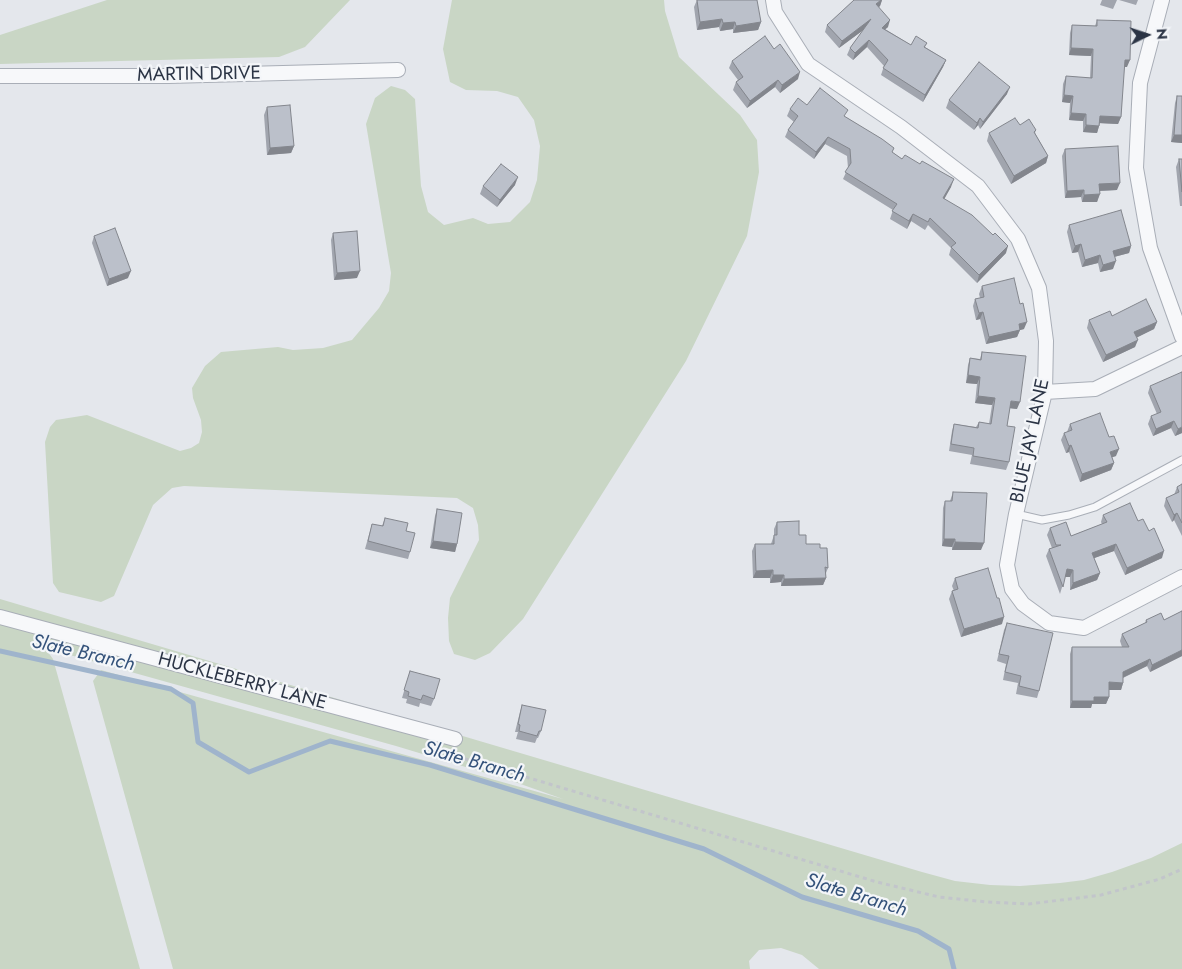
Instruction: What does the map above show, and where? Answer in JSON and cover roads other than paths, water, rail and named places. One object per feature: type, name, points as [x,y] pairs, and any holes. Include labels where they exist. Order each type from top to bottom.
[{"type":"street","name":"BLUE JAY LANE","points":[[773,0],[775,12],[808,64],[901,127],[978,186],[1018,239],[1039,288],[1046,341],[1045,392],[1016,514],[1007,565],[1012,589],[1023,604],[1050,623],[1084,628],[1182,577]]},
{"type":"street","points":[[1162,0],[1140,83],[1136,168],[1150,248],[1182,337]]},
{"type":"street","name":"MARTIN DRIVE","points":[[0,76],[168,76],[398,70]]},
{"type":"street","points":[[1045,392],[1095,389],[1182,347]]},
{"type":"street","name":"HUCKLEBERRY LANE","points":[[0,616],[455,739]]},
{"type":"lane","points":[[1016,514],[1042,520],[1069,515],[1095,507],[1182,460]]},
{"type":"waterway","name":"Slate Branch","points":[[0,651],[171,689],[193,703],[198,742],[249,772],[330,741],[430,765],[704,849],[802,897],[918,931],[949,949],[954,969]]}]
